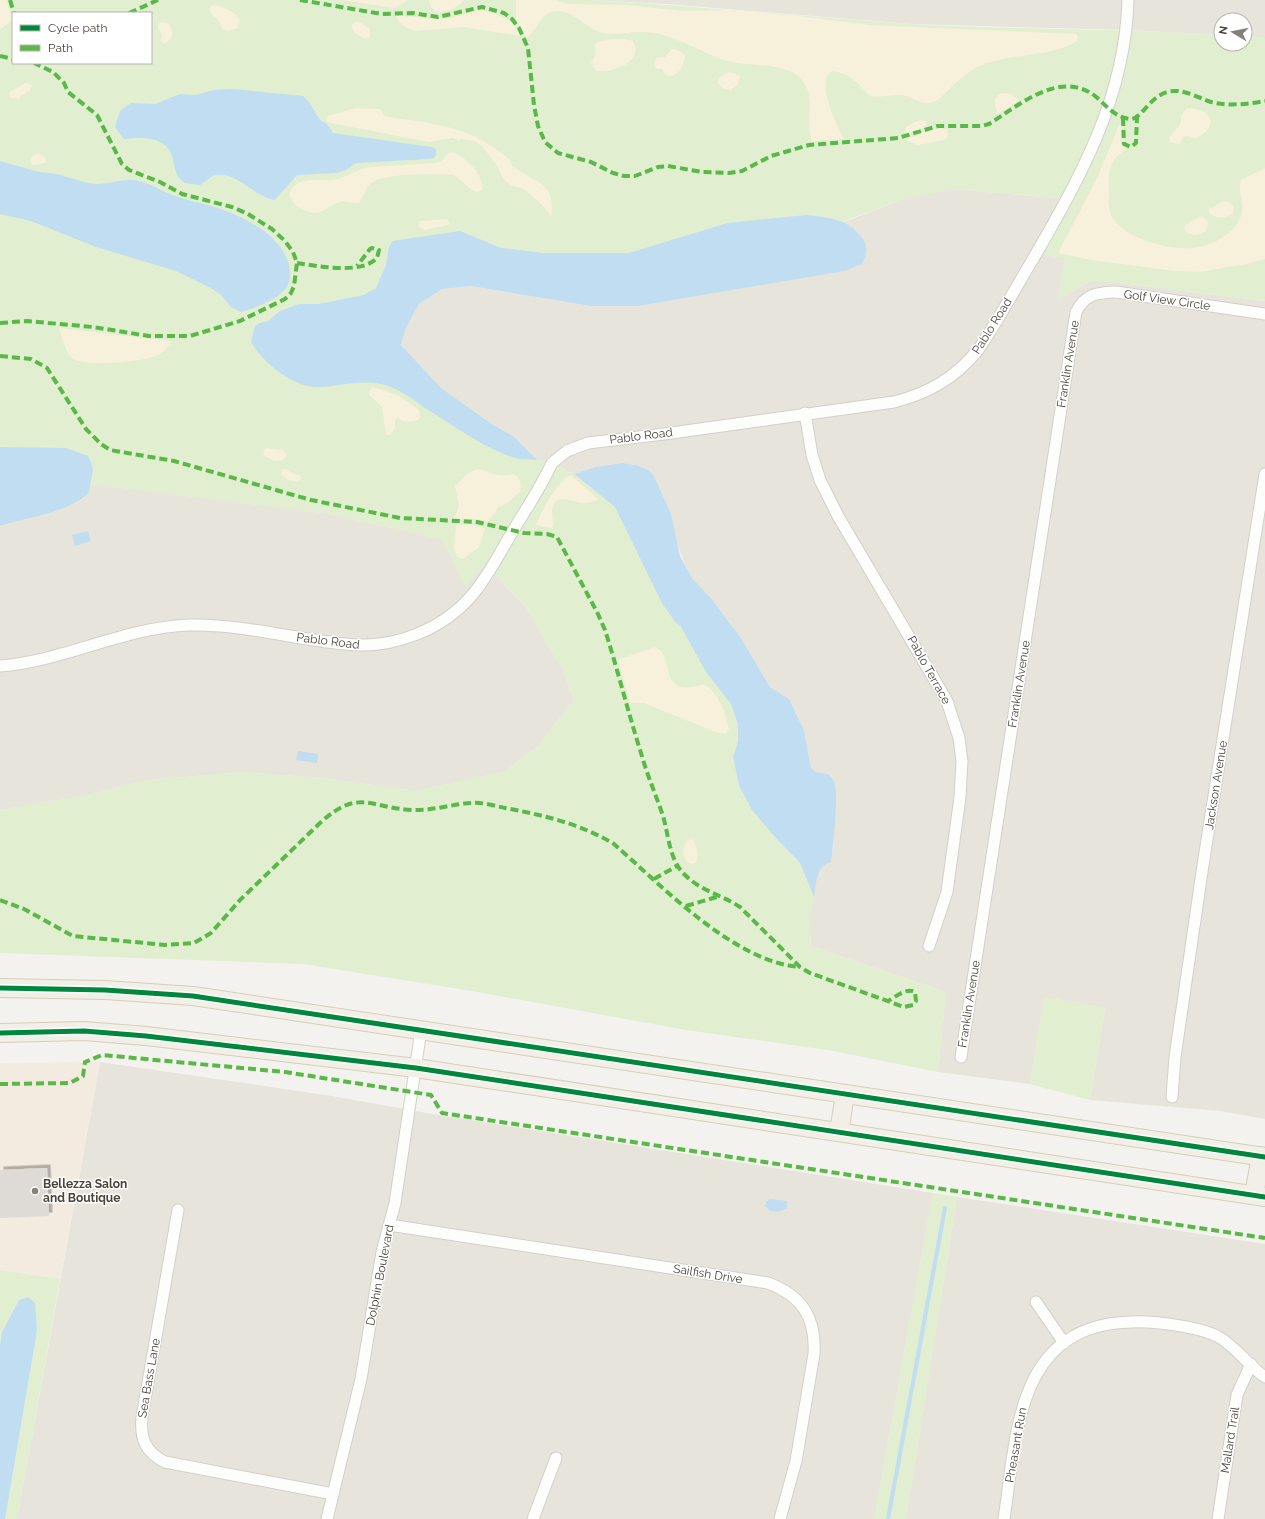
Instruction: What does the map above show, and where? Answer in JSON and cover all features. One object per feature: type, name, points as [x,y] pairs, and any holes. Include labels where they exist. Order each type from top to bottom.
[{"type":"main road","points":[[0,988],[98,990],[193,996],[1263,1157],[1260,1196],[416,1068],[146,1036],[84,1032],[0,1033]]},
{"type":"main road","points":[[839,1132],[845,1094]]},
{"type":"street","name":"Pablo Road","points":[[0,666],[37,661],[132,633],[159,628],[190,625],[222,626],[346,645],[383,643],[402,639],[427,630],[442,621],[462,606],[474,593],[490,569],[552,463],[567,451],[588,443],[894,402],[913,397],[932,389],[966,365],[978,350],[1068,200],[1088,160],[1115,88],[1125,40],[1128,0]]},
{"type":"street","name":"Golf View Circle","points":[[1076,312],[1081,302],[1090,296],[1101,293],[1116,292],[1265,314]]},
{"type":"street","name":"Franklin Avenue","points":[[961,1057],[1076,312]]},
{"type":"street","name":"Pablo Terrace","points":[[806,413],[812,455],[820,480],[838,516],[947,701],[959,738],[962,761],[960,797],[947,892],[929,946]]},
{"type":"street","name":"Jackson Avenue","points":[[1172,1097],[1175,1057],[1201,881],[1265,474]]},
{"type":"street","name":"Dolphin Boulevard","points":[[327,1519],[361,1379],[382,1252],[395,1203],[421,1030]]},
{"type":"street","name":"Sea Bass Lane","points":[[178,1210],[142,1417],[143,1440],[148,1450],[165,1462],[333,1494]]},
{"type":"street","name":"Sailfish Drive","points":[[389,1225],[768,1283],[782,1288],[794,1296],[807,1314],[812,1325],[814,1354],[796,1461],[780,1519]]},
{"type":"street","points":[[1036,1302],[1064,1343]]},
{"type":"street","name":"Pheasant Run","points":[[1004,1519],[1019,1416],[1025,1395],[1035,1375],[1049,1356],[1078,1333],[1098,1326],[1117,1322],[1154,1322],[1203,1331],[1217,1336],[1234,1347],[1265,1377]]},
{"type":"street","name":"Mallard Trail","points":[[1218,1519],[1237,1395],[1251,1364]]},
{"type":"street","points":[[533,1519],[556,1458]]},
{"type":"shaded area","points":[[590,0],[1265,0],[1265,38],[1253,37],[1253,12],[1213,12],[1213,35],[1126,30],[911,24],[666,4]]},
{"type":"shaded area","points":[[953,189],[1068,199],[1045,255],[1065,258],[1058,299],[1094,280],[1265,301],[1265,1119],[1220,1111],[1090,1100],[1105,1008],[1044,997],[1030,1084],[938,1072],[946,992],[811,946],[809,921],[818,870],[825,863],[833,850],[834,828],[828,774],[816,772],[811,768],[804,730],[789,699],[770,687],[741,638],[710,597],[692,578],[686,567],[649,470],[636,465],[622,463],[595,467],[574,474],[552,463],[537,460],[513,436],[493,425],[441,388],[401,345],[406,328],[419,304],[442,289],[471,286],[591,306],[638,306],[693,295],[844,222],[907,198]]},
{"type":"shaded area","points":[[92,484],[324,513],[442,539],[466,587],[482,567],[490,569],[525,606],[563,670],[574,700],[537,747],[503,772],[417,791],[321,778],[243,772],[148,780],[82,796],[0,810],[0,526],[44,514],[76,503]]},
{"type":"shaded area","points":[[100,1062],[332,1096],[438,1115],[933,1193],[874,1519],[17,1519]]},
{"type":"shaded area","points":[[100,1062],[60,1279],[0,1270],[0,1063]]},
{"type":"shaded area","points":[[957,1197],[1265,1244],[1265,1519],[906,1519]]},
{"type":"green space","points":[[0,0],[590,0],[910,24],[1213,35],[1213,52],[1253,52],[1253,37],[1265,38],[1265,301],[1094,280],[1058,299],[1065,258],[1045,255],[1067,199],[953,189],[907,198],[844,221],[863,239],[865,244],[865,256],[862,264],[844,271],[638,306],[591,306],[471,286],[442,289],[419,304],[406,328],[401,345],[441,388],[493,425],[513,436],[537,460],[552,463],[574,474],[615,507],[676,623],[681,627],[706,672],[731,704],[738,725],[738,741],[733,757],[739,786],[752,810],[800,863],[814,897],[809,921],[811,946],[946,992],[938,1072],[834,1051],[686,1030],[472,991],[303,964],[0,953],[0,810],[82,796],[148,780],[243,772],[321,778],[417,791],[503,772],[537,747],[574,700],[563,670],[525,606],[490,569],[482,567],[466,588],[442,539],[324,513],[92,484],[90,493],[84,499],[62,509],[0,526]]},
{"type":"green space","points":[[1044,997],[1105,1008],[1090,1100],[1030,1084]]},
{"type":"green space","points":[[933,1193],[957,1197],[906,1519],[874,1519]]},
{"type":"green space","points":[[0,1270],[60,1279],[17,1519],[5,1519],[37,1331],[28,1297],[19,1300],[2,1332],[0,1346]]},
{"type":"sand","points":[[0,0],[6,0],[12,20],[0,30]]},
{"type":"sand","points":[[341,0],[408,0],[395,8]]},
{"type":"sand","points":[[428,0],[464,0],[451,10],[439,12],[432,9]]},
{"type":"sand","points":[[516,0],[556,0],[568,4],[627,5],[683,11],[727,10],[800,16],[870,25],[1077,34],[1077,41],[1053,51],[1001,59],[988,63],[966,74],[938,100],[927,103],[899,95],[877,97],[870,96],[845,74],[833,71],[827,75],[827,99],[844,139],[812,141],[809,126],[809,94],[802,80],[795,74],[776,67],[743,64],[724,60],[675,39],[654,33],[638,32],[610,34],[599,32],[577,18],[565,12],[559,11],[548,13],[527,38],[516,21]]},
{"type":"sand","points":[[213,5],[233,12],[240,21],[237,28],[229,31],[222,29],[218,20],[211,14],[210,8]]},
{"type":"sand","points":[[478,10],[498,15],[509,20],[520,36],[464,27],[416,31],[404,26],[396,16],[442,19]]},
{"type":"sand","points":[[163,22],[169,24],[172,30],[170,39],[165,44],[160,41],[162,36],[158,28],[159,23]]},
{"type":"sand","points":[[354,22],[360,22],[370,29],[370,37],[364,39],[355,33],[351,26]]},
{"type":"sand","points":[[612,39],[625,39],[633,41],[635,49],[631,61],[625,65],[610,70],[596,71],[591,63],[596,54],[595,45],[597,42]]},
{"type":"sand","points":[[671,49],[678,50],[685,55],[685,59],[680,71],[677,74],[669,76],[665,75],[662,69],[656,69],[654,64],[656,58],[665,57]]},
{"type":"sand","points":[[728,72],[740,76],[738,84],[731,90],[723,88],[717,82],[719,78]]},
{"type":"sand","points":[[26,83],[32,85],[30,91],[21,95],[19,99],[11,98],[9,95],[11,91]]},
{"type":"sand","points":[[998,94],[1011,94],[1019,101],[998,114],[995,99]]},
{"type":"sand","points":[[356,108],[380,109],[385,116],[440,125],[482,140],[511,161],[512,166],[536,180],[547,190],[551,197],[551,216],[541,204],[524,189],[509,185],[482,146],[474,141],[461,139],[459,141],[453,138],[429,142],[326,121],[327,116]]},
{"type":"sand","points":[[1187,108],[1198,109],[1205,112],[1211,121],[1209,127],[1206,132],[1195,139],[1187,136],[1183,137],[1180,144],[1171,143],[1169,138],[1181,123],[1181,116]]},
{"type":"sand","points":[[920,120],[926,121],[927,126],[906,135],[905,130],[907,126]]},
{"type":"sand","points":[[1120,123],[1122,129],[1120,142],[1126,149],[1114,160],[1110,168],[1109,197],[1110,213],[1119,226],[1147,241],[1175,248],[1193,248],[1211,243],[1228,233],[1239,220],[1242,209],[1240,190],[1241,180],[1265,168],[1265,259],[1200,272],[1175,271],[1091,260],[1058,253],[1097,178]]},
{"type":"sand","points":[[939,128],[948,129],[947,138],[944,140],[918,145],[907,141],[907,139],[928,130]]},
{"type":"sand","points":[[453,152],[458,154],[473,167],[480,179],[482,190],[478,192],[474,191],[453,175],[434,174],[397,176],[376,181],[369,185],[362,199],[358,203],[340,202],[319,213],[303,210],[293,202],[290,197],[290,192],[293,187],[303,181],[333,180],[370,167],[437,163],[442,161],[448,153]]},
{"type":"sand","points":[[38,153],[45,157],[46,163],[33,165],[30,158]]},
{"type":"sand","points":[[1224,201],[1229,202],[1234,207],[1233,213],[1221,218],[1209,213],[1209,209]]},
{"type":"sand","points":[[1200,216],[1204,217],[1208,224],[1206,231],[1194,235],[1186,232],[1184,229],[1185,225]]},
{"type":"sand","points":[[447,219],[450,223],[449,225],[424,230],[418,226],[419,221]]},
{"type":"sand","points":[[59,328],[171,341],[162,353],[145,359],[91,363],[73,359],[70,356],[64,345]]},
{"type":"sand","points":[[373,387],[399,396],[419,410],[420,417],[418,420],[406,422],[397,418],[395,420],[395,428],[390,435],[386,435],[382,407],[369,395],[370,389]]},
{"type":"sand","points":[[265,448],[283,450],[287,456],[283,460],[274,461],[263,455]]},
{"type":"sand","points":[[283,469],[300,475],[302,478],[298,482],[288,480],[281,474]]},
{"type":"sand","points":[[477,469],[493,474],[512,474],[517,476],[521,487],[520,492],[506,504],[498,508],[488,522],[476,519],[454,519],[459,506],[455,486],[467,474]]},
{"type":"sand","points":[[571,475],[598,499],[585,503],[562,499],[558,500],[553,507],[553,526],[551,528],[536,525],[541,513],[556,489],[566,478]]},
{"type":"sand","points":[[469,524],[485,528],[479,547],[463,559],[457,557],[454,549],[456,525]]},
{"type":"sand","points":[[654,647],[660,651],[664,657],[669,674],[673,681],[679,686],[688,687],[703,684],[714,692],[726,716],[729,729],[726,734],[715,732],[644,703],[630,703],[618,660]]},
{"type":"sand","points":[[692,839],[696,847],[697,857],[696,863],[690,864],[685,860],[684,850],[687,841]]},
{"type":"water","points":[[232,89],[303,96],[309,102],[320,120],[327,124],[333,133],[431,147],[436,149],[436,154],[434,158],[429,159],[356,163],[346,170],[336,173],[297,175],[275,200],[267,198],[232,177],[224,175],[216,175],[200,185],[185,183],[177,175],[170,151],[166,146],[160,142],[146,138],[124,139],[115,127],[120,111],[131,103],[155,104],[180,94],[196,95],[214,90]]},
{"type":"water","points":[[0,161],[35,171],[53,173],[97,184],[123,180],[139,181],[173,195],[232,213],[256,226],[277,243],[289,264],[290,277],[288,284],[278,296],[263,304],[241,312],[231,307],[221,295],[211,288],[176,271],[96,247],[31,221],[0,214]]},
{"type":"water","points":[[807,215],[838,220],[851,226],[857,231],[863,239],[866,247],[866,254],[862,264],[844,271],[638,306],[591,306],[471,286],[442,289],[419,304],[406,328],[401,345],[441,388],[493,425],[513,436],[537,460],[519,459],[483,444],[406,395],[386,385],[362,382],[312,387],[301,384],[281,374],[264,359],[251,342],[255,326],[268,321],[280,311],[299,304],[319,304],[364,295],[376,288],[386,265],[389,247],[393,241],[460,231],[501,248],[543,253],[629,253],[728,223]]},
{"type":"water","points":[[0,447],[66,448],[88,456],[93,468],[89,493],[69,506],[47,514],[0,526]]},
{"type":"water","points":[[622,463],[636,465],[649,470],[654,476],[671,514],[680,556],[692,578],[710,597],[741,638],[770,687],[789,699],[804,730],[811,768],[816,772],[828,774],[834,781],[836,808],[831,862],[826,864],[819,872],[814,897],[800,863],[752,810],[739,786],[733,757],[738,741],[738,725],[731,704],[706,672],[681,627],[676,623],[662,603],[615,507],[574,474],[595,467]]},
{"type":"water","points":[[88,531],[91,541],[75,546],[72,535]]},
{"type":"water","points":[[298,751],[318,754],[317,763],[296,760]]},
{"type":"water","points":[[770,1199],[787,1201],[787,1208],[778,1212],[770,1211],[765,1206],[766,1202]]},
{"type":"water","points":[[28,1297],[35,1303],[37,1331],[5,1519],[0,1519],[0,1346],[2,1332],[19,1300]]},
{"type":"building","points":[[47,1168],[49,1216],[0,1218],[0,1170]]},
{"type":"waterway","points":[[888,1519],[945,1208]]},
{"type":"marked path","points":[[10,0],[14,12]]},
{"type":"marked path","points":[[131,12],[158,0]]},
{"type":"marked path","points":[[300,0],[382,14],[413,13],[438,17],[482,7],[504,13],[512,19],[519,28],[528,48],[534,105],[538,126],[545,142],[558,153],[591,162],[613,173],[624,176],[635,176],[658,167],[668,166],[702,172],[729,173],[742,171],[771,156],[809,145],[898,138],[938,126],[982,126],[989,124],[1026,100],[1040,93],[1054,88],[1068,86],[1082,89],[1095,96],[1119,116],[1130,119],[1139,115],[1159,96],[1173,91],[1186,93],[1208,101],[1222,104],[1244,104],[1265,101]]},
{"type":"marked path","points":[[0,56],[12,59]]},
{"type":"marked path","points":[[0,323],[27,321],[93,327],[149,336],[190,336],[240,321],[285,299],[291,293],[294,286],[297,263],[293,252],[285,241],[272,229],[248,214],[232,207],[182,194],[160,182],[129,170],[122,164],[97,115],[68,92],[64,83],[53,72],[36,64]]},
{"type":"marked path","points":[[1123,118],[1124,144],[1131,147],[1136,143],[1137,117]]},
{"type":"marked path","points":[[297,263],[350,268],[370,263],[377,258],[379,250],[372,248],[370,249],[357,266]]},
{"type":"marked path","points":[[0,356],[31,359],[47,368],[86,429],[101,444],[110,450],[174,461],[311,500],[400,518],[477,522],[524,533],[547,534],[557,537],[605,630],[643,761],[663,816],[670,847],[680,869],[698,885],[740,907],[800,967],[810,973],[904,1007],[913,1005],[916,1001],[915,992],[908,991],[901,993],[888,1001]]},
{"type":"marked path","points":[[0,900],[24,909],[73,936],[165,945],[194,943],[211,933],[240,900],[321,822],[345,806],[365,802],[398,809],[420,810],[480,803],[547,817],[575,826],[601,837],[614,844],[677,900],[725,937],[750,952],[775,962],[800,967]]},
{"type":"marked path","points":[[654,879],[677,866]]},
{"type":"marked path","points":[[686,906],[720,896]]},
{"type":"marked path","points":[[0,1084],[70,1083],[83,1076],[85,1062],[102,1055],[285,1072],[431,1095],[442,1113],[1265,1238]]},
{"type":"cycle path","points":[[0,988],[105,990],[193,996],[1265,1157]]},
{"type":"cycle path","points":[[0,1033],[84,1031],[146,1036],[416,1068],[1265,1197]]},
{"type":"place","name":"Bellezza Salon and Boutique","points":[[35,1191]]}]
